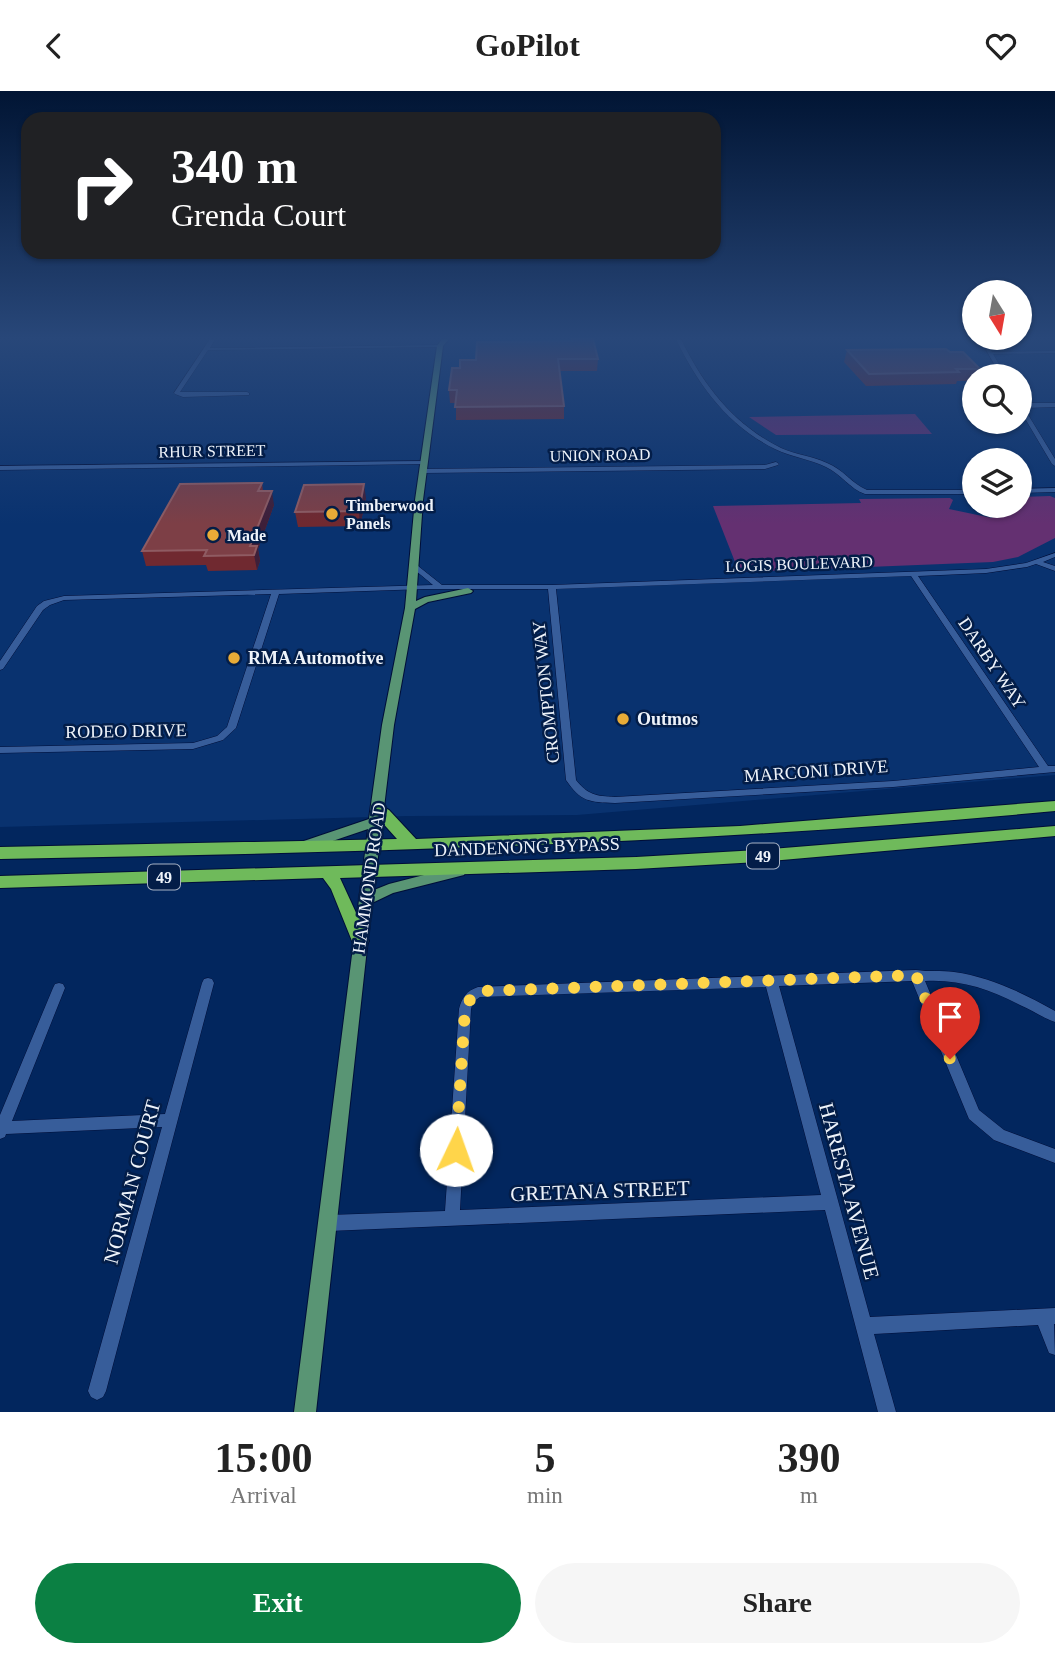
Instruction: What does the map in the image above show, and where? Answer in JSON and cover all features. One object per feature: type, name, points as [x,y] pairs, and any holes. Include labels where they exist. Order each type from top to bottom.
[{"type":"highway","name":"DANDENONG BYPASS","points":[[0,853],[374,846],[740,831],[1055,806]]},
{"type":"highway","points":[[378,815],[390,818],[403,837],[413,844]]},
{"type":"highway","name":"DANDENONG BYPASS","points":[[0,881],[470,869],[758,856],[1055,831]]},
{"type":"highway","points":[[328,873],[338,887],[360,941]]},
{"type":"main road","name":"HAMMOND ROAD","points":[[305,1412],[360,941],[388,725],[410,608],[433,401]]},
{"type":"main road","points":[[410,608],[425,600],[468,591]]},
{"type":"main road","points":[[296,848],[378,815]]},
{"type":"main road","points":[[366,900],[405,884],[470,869]]},
{"type":"street","points":[[717,401],[738,421],[776,448],[831,466],[845,475],[858,491],[962,492]]},
{"type":"street","points":[[1032,405],[1055,404]]},
{"type":"street","points":[[1032,425],[1055,464]]},
{"type":"street","name":"UNION ROAD","points":[[424,467],[765,467],[776,464]]},
{"type":"street","name":"RHUR STREET","points":[[0,468],[424,467]]},
{"type":"street","points":[[1032,491],[1055,492]]},
{"type":"street","name":"LOGIS BOULEVARD","points":[[410,591],[986,571],[1037,562],[1055,555]]},
{"type":"street","points":[[1037,562],[1055,569]]},
{"type":"street","points":[[413,564],[432,583],[440,587]]},
{"type":"street","name":"DARBY WAY","points":[[913,574],[1050,769]]},
{"type":"street","name":"LOGIS BOULEVARD","points":[[410,591],[440,587],[547,587]]},
{"type":"street","name":"CROMPTON WAY","points":[[547,587],[571,780],[580,792]]},
{"type":"street","points":[[0,667],[40,608],[56,600],[275,593],[349,596],[410,591]]},
{"type":"street","name":"RODEO DRIVE","points":[[0,750],[193,746],[220,739],[231,728],[275,593]]},
{"type":"street","name":"MARCONI DRIVE","points":[[580,792],[595,799],[664,798],[892,784],[1050,769]]},
{"type":"street","points":[[916,975],[974,1114],[999,1135],[1055,1156]]},
{"type":"street","points":[[452,1219],[464,1016],[466,1005],[472,996],[484,991],[940,975],[976,980],[1017,996],[1055,1017]]},
{"type":"street","name":"HARESTA AVENUE","points":[[771,981],[887,1412]]},
{"type":"street","name":"NORMAN COURT","points":[[97,1391],[208,983]]},
{"type":"street","points":[[60,988],[1,1130],[170,1120]]},
{"type":"street","name":"GRETANA STREET","points":[[329,1223],[830,1202]]},
{"type":"street","points":[[864,1327],[1049,1316],[1055,1347]]},
{"type":"shaded area","points":[[0,401],[962,401],[962,434],[1032,434],[1032,401],[1055,401],[1055,775],[577,815],[408,816],[0,827]]},
{"type":"shaded area","points":[[915,414],[932,434],[776,435],[749,417]]},
{"type":"shaded area","points":[[1032,497],[1055,498],[1055,538],[1018,557],[993,562],[746,572],[737,567],[713,506],[950,498],[953,500],[949,509],[962,512],[962,518],[1032,518]]},
{"type":"building","points":[[456,401],[563,401],[564,406],[455,407]]},
{"type":"building","name":"Made","points":[[262,483],[258,491],[272,491],[250,546],[257,546],[254,555],[204,556],[207,550],[142,551],[180,484]]},
{"type":"building","points":[[364,484],[359,511],[295,512],[304,485]]},
{"type":"place","name":"Timberwood Panels","points":[[332,514]]},
{"type":"place","name":"Made","points":[[213,535]]},
{"type":"place","name":"RMA Automotive","points":[[234,658]]},
{"type":"place","name":"Outmos","points":[[623,719]]},
{"type":"route","points":[[456,1150],[465,1009],[468,999],[478,992],[916,975],[950,1059]]}]
